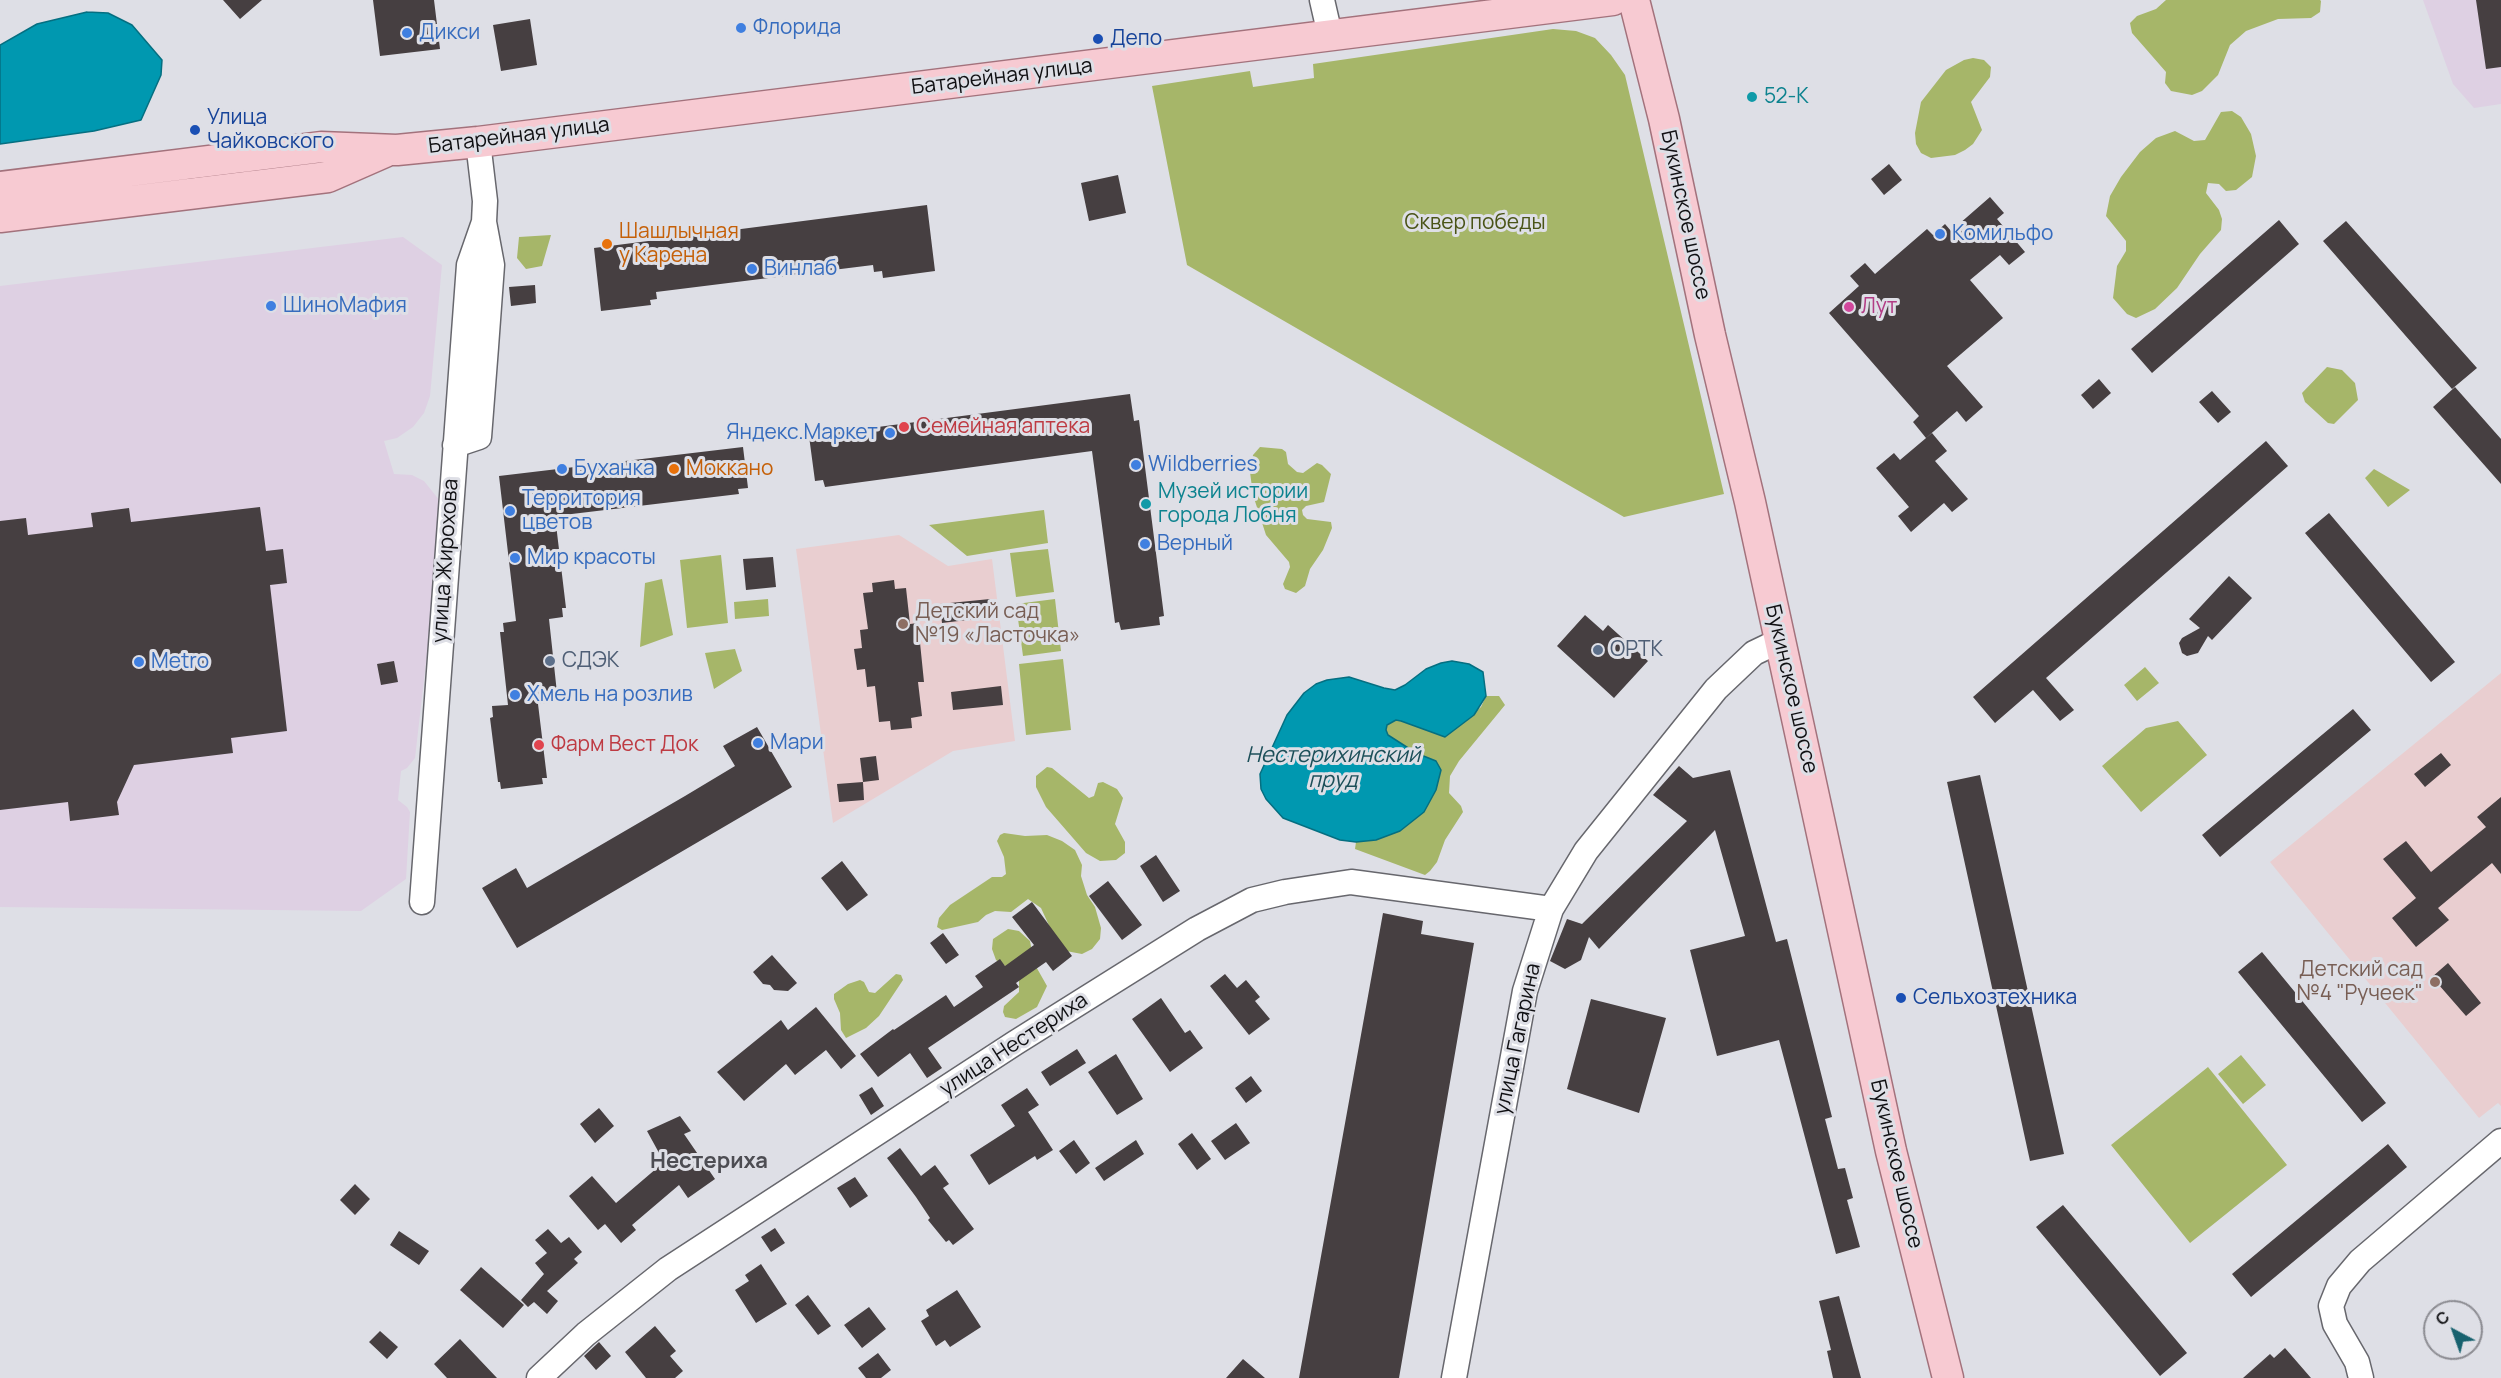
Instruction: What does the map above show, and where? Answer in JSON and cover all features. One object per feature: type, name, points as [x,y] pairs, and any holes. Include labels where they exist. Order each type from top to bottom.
[{"type":"main road","name":"Батарейная улица","points":[[0,187],[321,147],[390,149],[478,142],[1613,0]]},
{"type":"main road","name":"Букинское шоссе","points":[[1634,0],[1664,119],[1710,335],[1750,502],[1891,1151],[1948,1378]]},
{"type":"main road","name":"Батарейная улица","points":[[0,217],[328,177],[390,149]]},
{"type":"street","points":[[1322,0],[1330,35]]},
{"type":"street","name":"улица Жирохова","points":[[455,445],[478,437],[492,266],[484,222],[485,201],[478,142]]},
{"type":"street","name":"улица Жирохова","points":[[422,902],[469,265],[484,222]]},
{"type":"street","name":"улица Гагарина","points":[[1454,1378],[1525,991],[1551,909],[1586,850],[1716,689],[1754,653],[1779,641]]},
{"type":"street","name":"улица Нестериха","points":[[539,1378],[586,1334],[668,1269],[1015,1043],[1197,929],[1252,900],[1284,891],[1351,882],[1551,909]]},
{"type":"street","points":[[2361,1378],[2357,1362],[2336,1324],[2331,1306],[2339,1286],[2360,1261],[2501,1141]]},
{"type":"shaded area","points":[[2423,0],[2501,0],[2501,104],[2474,108],[2453,84]]},
{"type":"shaded area","points":[[403,237],[442,265],[430,396],[424,413],[413,427],[397,438],[384,441],[394,474],[412,475],[424,481],[440,501],[443,515],[415,758],[407,768],[401,771],[398,800],[410,812],[406,879],[361,911],[0,907],[0,286]]},
{"type":"shaded area","name":"Детский сад №19 «Ласточка»","points":[[899,535],[948,566],[992,559],[1015,741],[953,751],[833,823],[796,549]]},
{"type":"shaded area","name":"Детский сад №4 \"Ручеек\"","points":[[2501,673],[2501,1106],[2498,1103],[2479,1118],[2270,862]]},
{"type":"green space","points":[[2166,0],[2321,1],[2320,12],[2311,18],[2278,19],[2246,31],[2230,45],[2218,75],[2202,91],[2192,95],[2171,91],[2165,83],[2166,72],[2132,33],[2130,23],[2137,16],[2156,9]]},
{"type":"green space","name":"Сквер победы","points":[[1553,29],[1576,31],[1595,38],[1625,75],[1724,494],[1624,517],[1187,265],[1152,86],[1250,71],[1253,87],[1314,78],[1313,64]]},
{"type":"green space","points":[[1973,58],[1984,60],[1991,67],[1990,77],[1971,102],[1982,130],[1973,144],[1965,150],[1955,155],[1931,158],[1921,153],[1916,144],[1915,133],[1921,102],[1946,70],[1964,60]]},
{"type":"green space","points":[[2232,111],[2241,117],[2251,134],[2256,156],[2252,177],[2236,190],[2226,191],[2219,184],[2208,183],[2206,193],[2219,210],[2222,219],[2221,230],[2200,254],[2177,288],[2155,309],[2136,318],[2127,314],[2113,298],[2117,266],[2126,251],[2126,241],[2106,216],[2110,196],[2140,152],[2156,138],[2175,131],[2194,141],[2205,140],[2221,112]]},
{"type":"green space","points":[[551,235],[542,266],[526,269],[517,258],[519,237]]},
{"type":"green space","points":[[2327,367],[2342,370],[2355,383],[2358,400],[2334,424],[2328,423],[2305,402],[2302,393]]},
{"type":"green space","points":[[1260,447],[1282,449],[1286,452],[1288,464],[1297,472],[1303,473],[1317,463],[1331,474],[1324,502],[1306,506],[1302,510],[1307,519],[1331,522],[1332,528],[1323,550],[1310,569],[1305,586],[1296,593],[1285,589],[1283,584],[1290,567],[1289,562],[1266,535],[1253,495],[1250,472],[1253,455]]},
{"type":"green space","points":[[2374,469],[2410,490],[2388,507],[2365,478]]},
{"type":"green space","points":[[1044,510],[1048,543],[967,556],[929,525]]},
{"type":"green space","points":[[1048,549],[1054,592],[1016,597],[1010,553]]},
{"type":"green space","points":[[721,555],[728,623],[687,628],[680,560]]},
{"type":"green space","points":[[662,579],[673,635],[640,647],[645,583]]},
{"type":"green space","points":[[768,599],[769,616],[735,619],[734,602]]},
{"type":"green space","points":[[1055,599],[1061,651],[1023,656],[1016,604]]},
{"type":"green space","points":[[735,649],[742,671],[714,689],[705,653]]},
{"type":"green space","points":[[1063,659],[1071,730],[1026,735],[1019,664]]},
{"type":"green space","points":[[2145,667],[2159,683],[2137,701],[2124,685]]},
{"type":"green space","points":[[1486,696],[1499,696],[1505,705],[1459,761],[1450,776],[1449,793],[1461,806],[1463,812],[1445,840],[1437,862],[1430,871],[1425,875],[1355,849],[1356,842],[1376,840],[1436,761],[1416,753],[1388,735],[1387,725],[1396,720],[1402,721],[1445,737],[1481,707]]},
{"type":"green space","points":[[2178,721],[2207,755],[2141,812],[2102,766],[2146,728]]},
{"type":"green space","points":[[1047,767],[1052,768],[1089,798],[1094,796],[1098,783],[1103,782],[1117,789],[1123,798],[1115,824],[1125,842],[1125,853],[1116,860],[1100,861],[1086,853],[1046,807],[1036,787],[1036,776]]},
{"type":"green space","points":[[1004,833],[1025,836],[1047,835],[1075,850],[1082,865],[1081,876],[1087,895],[1095,907],[1101,928],[1100,939],[1092,949],[1082,954],[1066,951],[1053,934],[1041,908],[1028,899],[1011,912],[995,911],[978,922],[942,930],[937,927],[939,918],[950,905],[992,877],[1002,877],[1006,874],[1004,857],[997,841]]},
{"type":"green space","points":[[1008,929],[1019,931],[1030,941],[1034,963],[1047,986],[1037,1007],[1016,1019],[1005,1017],[1003,1012],[1004,1006],[1019,992],[1019,981],[1013,971],[996,960],[992,949],[993,939]]},
{"type":"green space","points":[[896,974],[901,975],[903,980],[879,1016],[866,1028],[846,1038],[841,1030],[840,1013],[834,994],[848,984],[860,980],[864,982],[869,992],[875,993]]},
{"type":"green space","points":[[2241,1055],[2266,1085],[2243,1104],[2218,1074]]},
{"type":"green space","points":[[2208,1067],[2287,1165],[2190,1243],[2111,1145]]},
{"type":"water","points":[[87,12],[108,13],[132,25],[162,60],[161,75],[141,120],[94,131],[0,144],[0,45],[37,24]]},
{"type":"water","name":"Нестерихинский пруд","points":[[1452,661],[1469,664],[1483,672],[1486,696],[1474,715],[1445,737],[1401,721],[1396,720],[1387,725],[1388,735],[1416,753],[1436,761],[1441,770],[1436,790],[1424,812],[1400,831],[1376,840],[1356,842],[1340,840],[1283,818],[1266,799],[1261,789],[1260,774],[1287,715],[1304,693],[1316,684],[1349,677],[1395,690],[1426,669]]},
{"type":"building","points":[[223,0],[262,0],[240,19]]},
{"type":"building","points":[[373,0],[434,0],[440,49],[380,56]]},
{"type":"building","points":[[2476,0],[2501,0],[2501,67],[2486,69]]},
{"type":"building","points":[[530,19],[537,65],[501,71],[493,25]]},
{"type":"building","points":[[1889,164],[1902,180],[1884,195],[1871,179]]},
{"type":"building","points":[[1118,175],[1126,213],[1089,221],[1081,183]]},
{"type":"building","points":[[1990,197],[2004,213],[1997,219],[2025,252],[2009,265],[2000,255],[1970,280],[2003,318],[1947,366],[1983,407],[1966,422],[1957,411],[1926,438],[1913,422],[1919,416],[1829,313],[1859,286],[1850,276],[1865,263],[1875,274],[1927,229],[1933,235],[1945,224],[1951,231]]},
{"type":"building","points":[[927,205],[935,271],[883,278],[882,271],[874,272],[873,265],[656,292],[657,299],[650,300],[651,305],[601,311],[594,248]]},
{"type":"building","points":[[2279,220],[2299,244],[2152,373],[2131,349]]},
{"type":"building","points":[[2346,221],[2477,368],[2452,389],[2323,241]]},
{"type":"building","points":[[535,285],[536,303],[511,306],[509,287]]},
{"type":"building","points":[[2099,379],[2111,393],[2093,409],[2081,395]]},
{"type":"building","points":[[2455,387],[2501,439],[2501,484],[2433,407]]},
{"type":"building","points":[[2212,391],[2231,412],[2218,423],[2199,402]]},
{"type":"building","points":[[1130,394],[1134,421],[1139,420],[1164,616],[1159,617],[1160,625],[1121,630],[1119,622],[1115,623],[1092,451],[825,487],[823,480],[815,481],[809,436]]},
{"type":"building","points":[[1932,433],[1947,451],[1935,461],[1968,499],[1952,512],[1944,503],[1911,532],[1898,516],[1909,507],[1876,468],[1894,453],[1900,460]]},
{"type":"building","points":[[2266,441],[2288,466],[2046,678],[2074,710],[2060,721],[2033,690],[1995,723],[1973,697]]},
{"type":"building","points":[[743,447],[748,488],[738,489],[739,494],[555,516],[566,608],[562,608],[563,617],[549,619],[557,693],[551,694],[552,702],[538,704],[547,778],[542,778],[543,784],[501,789],[500,782],[498,782],[490,718],[493,717],[492,706],[508,705],[500,632],[504,632],[503,623],[516,621],[499,476]]},
{"type":"building","name":"Metro","points":[[260,507],[266,551],[283,549],[287,583],[270,585],[287,731],[231,738],[233,753],[134,765],[117,802],[119,815],[70,821],[68,802],[0,810],[0,521],[26,518],[28,535],[93,527],[91,513],[129,508],[131,522]]},
{"type":"building","points":[[2329,513],[2455,662],[2431,682],[2305,533]]},
{"type":"building","points":[[773,557],[776,587],[746,590],[743,559]]},
{"type":"building","points":[[2229,576],[2252,598],[2212,640],[2208,636],[2198,653],[2187,656],[2182,653],[2179,643],[2182,638],[2200,628],[2189,619]]},
{"type":"building","points":[[894,580],[895,589],[906,588],[910,624],[918,623],[924,682],[918,682],[922,716],[911,718],[912,728],[891,730],[890,721],[879,722],[875,686],[867,687],[865,669],[857,670],[854,649],[862,648],[860,630],[868,629],[863,593],[873,592],[872,583]]},
{"type":"building","points":[[990,599],[992,617],[942,623],[940,604]]},
{"type":"building","points":[[1585,615],[1603,631],[1608,625],[1648,661],[1614,698],[1557,646]]},
{"type":"building","points":[[394,661],[398,682],[381,685],[377,664]]},
{"type":"building","points":[[1001,686],[1003,705],[953,710],[951,692]]},
{"type":"building","points":[[2353,709],[2371,730],[2220,857],[2202,835]]},
{"type":"building","points":[[757,727],[792,787],[517,948],[482,888],[516,868],[527,888],[685,796],[735,766],[723,746]]},
{"type":"building","points":[[2441,753],[2451,765],[2425,787],[2414,774]]},
{"type":"building","points":[[876,756],[879,780],[863,782],[860,758]]},
{"type":"building","points":[[1679,766],[1693,778],[1730,770],[1776,942],[1787,939],[1832,1117],[1825,1119],[1838,1169],[1845,1168],[1853,1198],[1847,1200],[1860,1247],[1836,1254],[1779,1040],[1717,1056],[1690,950],[1745,936],[1715,830],[1599,949],[1589,937],[1581,960],[1565,969],[1550,961],[1567,919],[1582,924],[1687,821],[1653,795]]},
{"type":"building","points":[[1980,775],[2064,1154],[2030,1161],[1947,782]]},
{"type":"building","points":[[863,782],[864,800],[839,802],[837,784]]},
{"type":"building","points":[[2501,797],[2501,874],[2492,863],[2438,908],[2449,920],[2416,947],[2392,918],[2416,898],[2383,859],[2406,841],[2431,872],[2486,827],[2477,817]]},
{"type":"building","points":[[1156,855],[1180,891],[1163,902],[1140,866]]},
{"type":"building","points":[[842,861],[868,895],[847,911],[821,878]]},
{"type":"building","points":[[1108,881],[1142,925],[1122,940],[1089,896]]},
{"type":"building","points":[[1032,902],[1072,956],[1053,971],[1046,962],[1016,983],[1019,987],[928,1048],[942,1068],[927,1078],[910,1053],[878,1077],[860,1054],[893,1029],[946,995],[954,1007],[983,987],[975,976],[1000,959],[1005,966],[1034,945],[1012,917]]},
{"type":"building","points":[[1383,913],[1423,921],[1421,934],[1474,943],[1399,1378],[1299,1378]]},
{"type":"building","points":[[943,933],[959,955],[946,964],[930,943]]},
{"type":"building","points":[[2262,952],[2386,1103],[2362,1122],[2238,972]]},
{"type":"building","points":[[772,955],[797,983],[788,991],[774,990],[770,985],[763,984],[753,972]]},
{"type":"building","points":[[2448,963],[2481,1003],[2466,1016],[2432,977]]},
{"type":"building","points":[[1225,974],[1237,988],[1246,980],[1260,997],[1255,1001],[1270,1019],[1249,1035],[1210,986]]},
{"type":"building","points":[[1161,998],[1185,1033],[1190,1030],[1203,1048],[1170,1072],[1132,1019]]},
{"type":"building","points":[[1591,999],[1666,1018],[1639,1113],[1567,1089]]},
{"type":"building","points":[[816,1007],[856,1056],[841,1069],[826,1050],[795,1075],[786,1064],[744,1101],[717,1072],[781,1020],[788,1030]]},
{"type":"building","points":[[1077,1049],[1086,1063],[1050,1086],[1041,1072]]},
{"type":"building","points":[[1116,1054],[1143,1099],[1117,1115],[1088,1072]]},
{"type":"building","points":[[1251,1076],[1262,1091],[1246,1103],[1235,1088]]},
{"type":"building","points":[[872,1087],[884,1106],[871,1115],[859,1095]]},
{"type":"building","points":[[1027,1088],[1039,1105],[1028,1112],[1053,1150],[1037,1160],[1035,1156],[989,1185],[970,1155],[1015,1126],[1001,1105]]},
{"type":"building","points":[[599,1108],[614,1126],[595,1143],[580,1124]]},
{"type":"building","points":[[680,1116],[691,1131],[684,1134],[715,1179],[688,1198],[679,1185],[632,1225],[636,1230],[621,1243],[605,1224],[598,1230],[569,1196],[592,1176],[616,1203],[664,1162],[647,1131]]},
{"type":"building","points":[[1236,1123],[1250,1143],[1225,1160],[1211,1141]]},
{"type":"building","points":[[1192,1133],[1211,1159],[1197,1170],[1178,1144]]},
{"type":"building","points":[[1074,1140],[1090,1163],[1076,1174],[1059,1151]]},
{"type":"building","points":[[1136,1140],[1144,1154],[1104,1181],[1095,1168]]},
{"type":"building","points":[[2388,1144],[2407,1167],[2251,1297],[2232,1274]]},
{"type":"building","points":[[900,1148],[921,1176],[935,1165],[949,1184],[943,1188],[974,1229],[953,1245],[949,1240],[946,1242],[928,1220],[930,1218],[887,1158]]},
{"type":"building","points":[[855,1177],[868,1196],[850,1208],[837,1188]]},
{"type":"building","points":[[355,1184],[370,1199],[355,1215],[340,1200]]},
{"type":"building","points":[[2063,1205],[2187,1353],[2160,1376],[2036,1227]]},
{"type":"building","points":[[775,1228],[785,1243],[771,1252],[761,1237]]},
{"type":"building","points":[[548,1229],[561,1243],[569,1237],[582,1252],[574,1259],[578,1263],[547,1291],[558,1301],[547,1314],[534,1302],[528,1307],[521,1300],[544,1274],[535,1263],[547,1253],[535,1240]]},
{"type":"building","points":[[399,1231],[429,1251],[419,1265],[390,1245]]},
{"type":"building","points":[[761,1264],[787,1304],[756,1323],[735,1290],[749,1281],[745,1275]]},
{"type":"building","points":[[481,1267],[524,1305],[503,1328],[460,1290]]},
{"type":"building","points":[[957,1290],[981,1327],[950,1347],[945,1340],[936,1346],[921,1321],[929,1316],[926,1310]]},
{"type":"building","points":[[808,1295],[831,1326],[818,1335],[795,1305]]},
{"type":"building","points":[[1839,1296],[1861,1378],[1833,1378],[1827,1351],[1831,1350],[1819,1301]]},
{"type":"building","points":[[869,1307],[886,1329],[862,1348],[844,1325]]},
{"type":"building","points":[[655,1326],[676,1351],[670,1356],[683,1371],[675,1378],[646,1378],[625,1352]]},
{"type":"building","points":[[380,1331],[398,1347],[387,1359],[369,1342]]},
{"type":"building","points":[[460,1339],[497,1378],[447,1378],[434,1364]]},
{"type":"building","points":[[599,1342],[611,1356],[596,1370],[584,1356]]},
{"type":"building","points":[[2285,1348],[2311,1378],[2243,1378],[2270,1354],[2274,1358]]},
{"type":"building","points":[[878,1353],[891,1370],[881,1378],[866,1378],[858,1368]]},
{"type":"building","points":[[1243,1359],[1265,1378],[1226,1378]]},
{"type":"place","name":"Флорида","points":[[741,28]]},
{"type":"place","name":"Дикси","points":[[407,33]]},
{"type":"place","name":"Депо","points":[[1098,39]]},
{"type":"place","name":"52-К","points":[[1752,97]]},
{"type":"place","name":"Улица Чайковского","points":[[195,130]]},
{"type":"place","name":"Комильфо","points":[[1940,234]]},
{"type":"place","name":"Шашлычная у Карена","points":[[607,244]]},
{"type":"place","name":"Винлаб","points":[[752,269]]},
{"type":"place","name":"ШиноМафия","points":[[271,306]]},
{"type":"place","name":"Лут","points":[[1849,307]]},
{"type":"place","name":"Семейная аптека","points":[[904,427]]},
{"type":"place","name":"Яндекс.Маркет","points":[[890,433]]},
{"type":"place","name":"Wildberries","points":[[1136,465]]},
{"type":"place","name":"Буханка","points":[[562,469]]},
{"type":"place","name":"Моккано","points":[[674,469]]},
{"type":"place","name":"Музей истории города Лобня","points":[[1146,504]]},
{"type":"place","name":"Территория цветов","points":[[510,511]]},
{"type":"place","name":"Верный","points":[[1145,544]]},
{"type":"place","name":"Мир красоты","points":[[515,558]]},
{"type":"place","name":"Детский сад №19 «Ласточка»","points":[[903,624]]},
{"type":"place","name":"ОРТК","points":[[1598,650]]},
{"type":"place","name":"СДЭК","points":[[550,661]]},
{"type":"place","name":"Metro","points":[[139,662]]},
{"type":"place","name":"Хмель на розлив","points":[[515,695]]},
{"type":"place","name":"Мари","points":[[758,743]]},
{"type":"place","name":"Фарм Вест Док","points":[[539,745]]},
{"type":"place","name":"Детский сад №4 \"Ручеек\"","points":[[2435,982]]},
{"type":"place","name":"Сельхозтехника","points":[[1901,998]]},
{"type":"district","name":"Нестериха","points":[[709,1162]]}]
